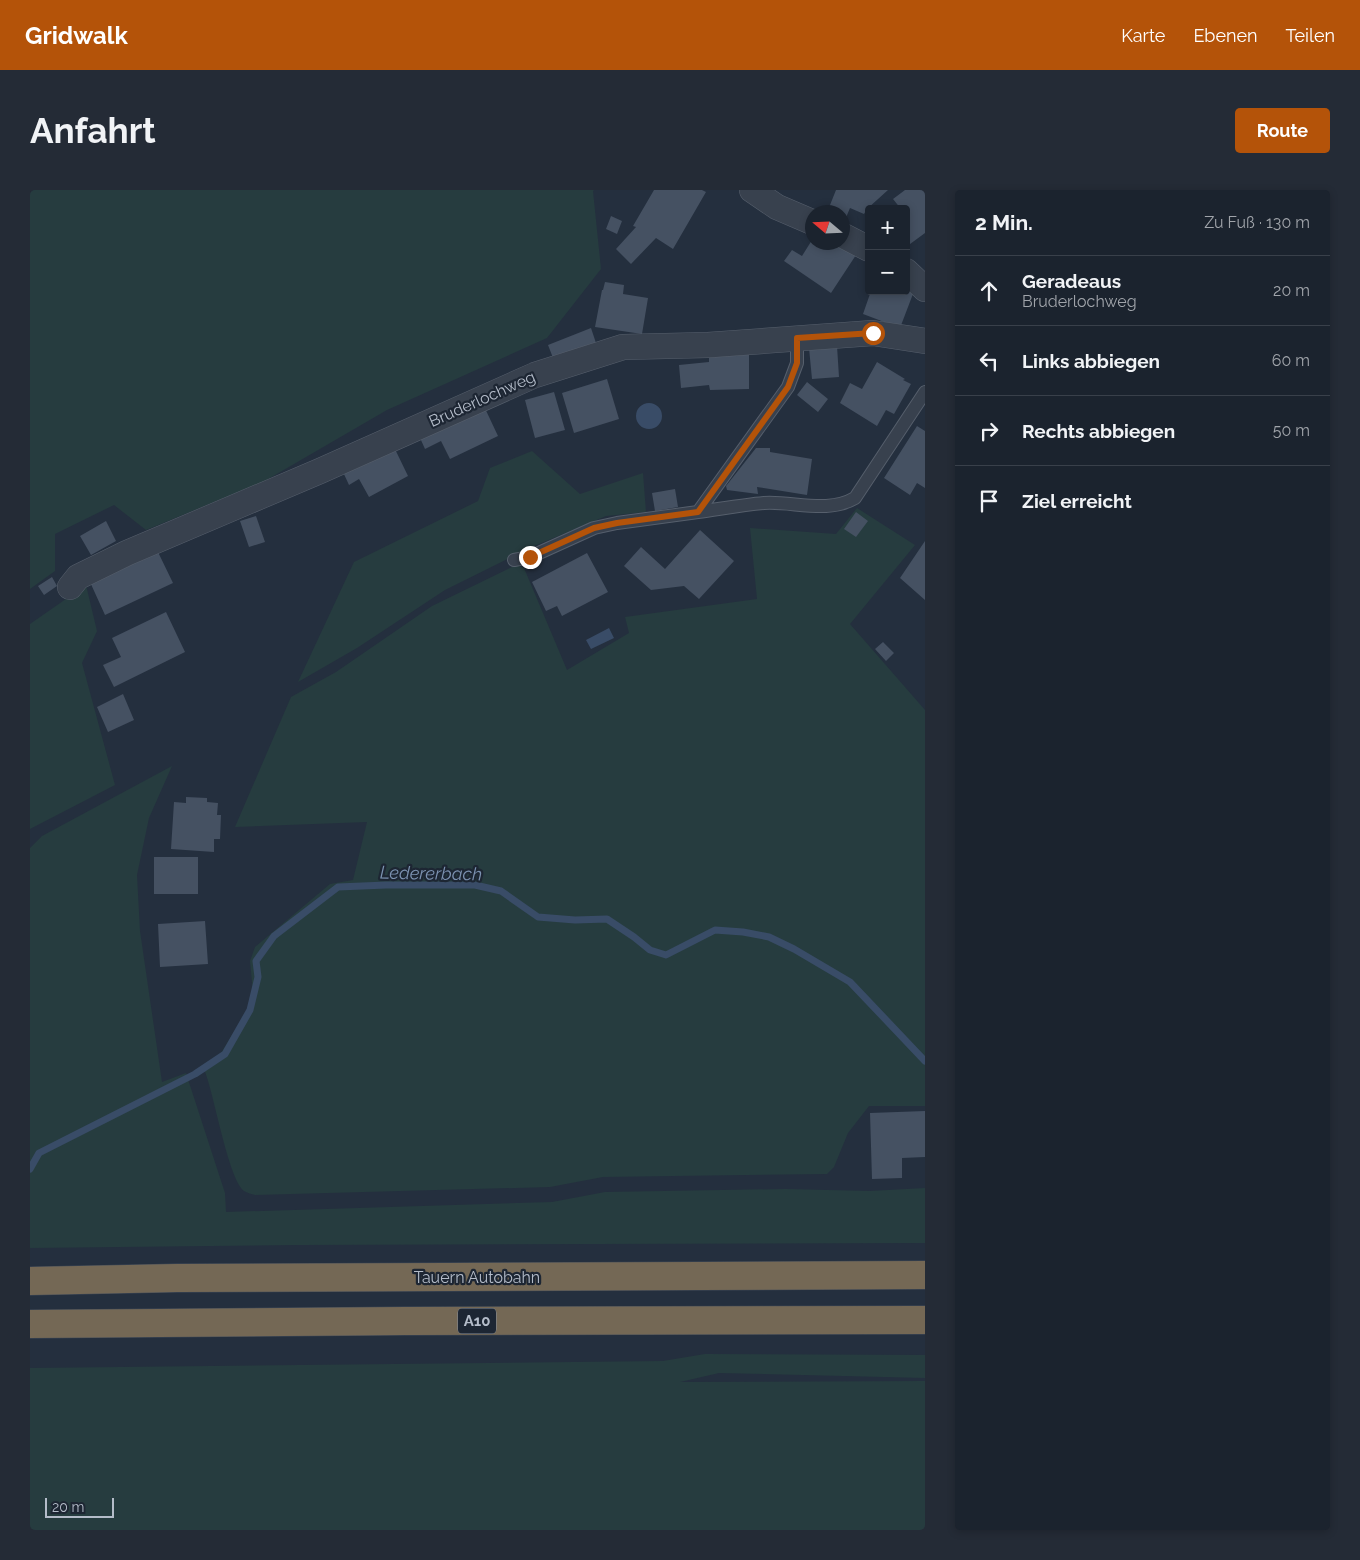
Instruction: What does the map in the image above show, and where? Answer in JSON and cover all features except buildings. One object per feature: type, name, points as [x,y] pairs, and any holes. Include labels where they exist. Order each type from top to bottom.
[{"type":"highway","name":"Tauern Autobahn","points":[[30,1281],[284,1277],[924,1275]]},
{"type":"highway","name":"A10","points":[[30,1324],[924,1320]]},
{"type":"street","points":[[752,190],[777,207],[805,219]]},
{"type":"street","points":[[850,239],[865,247]]},
{"type":"street","points":[[910,275],[925,289]]},
{"type":"street","name":"Bruderlochweg","points":[[70,587],[78,577],[127,553],[320,471],[535,375],[623,347],[708,345],[873,333],[925,341]]},
{"type":"lane","points":[[698,512],[788,387],[797,363],[797,338]]},
{"type":"lane","points":[[514,560],[530,557],[594,528],[617,523],[765,503],[815,506],[846,503],[855,498],[925,392]]},
{"type":"green space","points":[[30,190],[594,190],[601,269],[547,338],[387,410],[263,482],[146,530],[114,505],[55,534],[55,571],[30,589]]},
{"type":"green space","points":[[532,451],[580,494],[643,473],[646,512],[606,516],[532,547],[445,590],[357,648],[298,682],[354,562],[478,501],[490,468]]},
{"type":"green space","points":[[857,508],[915,545],[850,624],[925,710],[925,1106],[869,1106],[848,1133],[834,1167],[827,1174],[603,1177],[550,1187],[255,1195],[244,1191],[232,1170],[204,1069],[221,1053],[246,1012],[253,993],[250,961],[255,947],[330,884],[353,880],[367,822],[235,827],[291,697],[336,672],[432,606],[516,565],[524,568],[567,670],[629,633],[625,617],[757,599],[750,528],[836,534]]},
{"type":"green space","points":[[86,585],[97,631],[82,663],[115,785],[30,829],[30,624]]},
{"type":"green space","points":[[172,766],[149,818],[137,875],[140,931],[162,1082],[186,1073],[225,1193],[226,1212],[552,1202],[605,1192],[786,1189],[870,1191],[925,1188],[925,1243],[30,1248],[30,848],[42,836]]},
{"type":"green space","points":[[705,1354],[925,1355],[925,1378],[719,1373],[680,1382],[925,1381],[925,1530],[30,1530],[30,1368],[663,1361]]},
{"type":"water","points":[[649,403],[658,407],[662,416],[658,425],[649,429],[640,425],[636,416],[640,407]]},
{"type":"water","points":[[609,628],[614,638],[591,649],[586,640]]},
{"type":"waterway","name":"Ledererbach","points":[[30,1169],[39,1153],[195,1074],[225,1054],[250,1010],[258,977],[256,961],[274,936],[338,887],[475,885],[501,891],[538,917],[575,920],[607,919],[650,950],[666,955],[715,930],[743,932],[769,937],[794,949],[850,982],[925,1061]]},
{"type":"route","points":[[530,557],[594,528],[698,512],[788,387],[797,363],[797,338],[873,333]]}]
